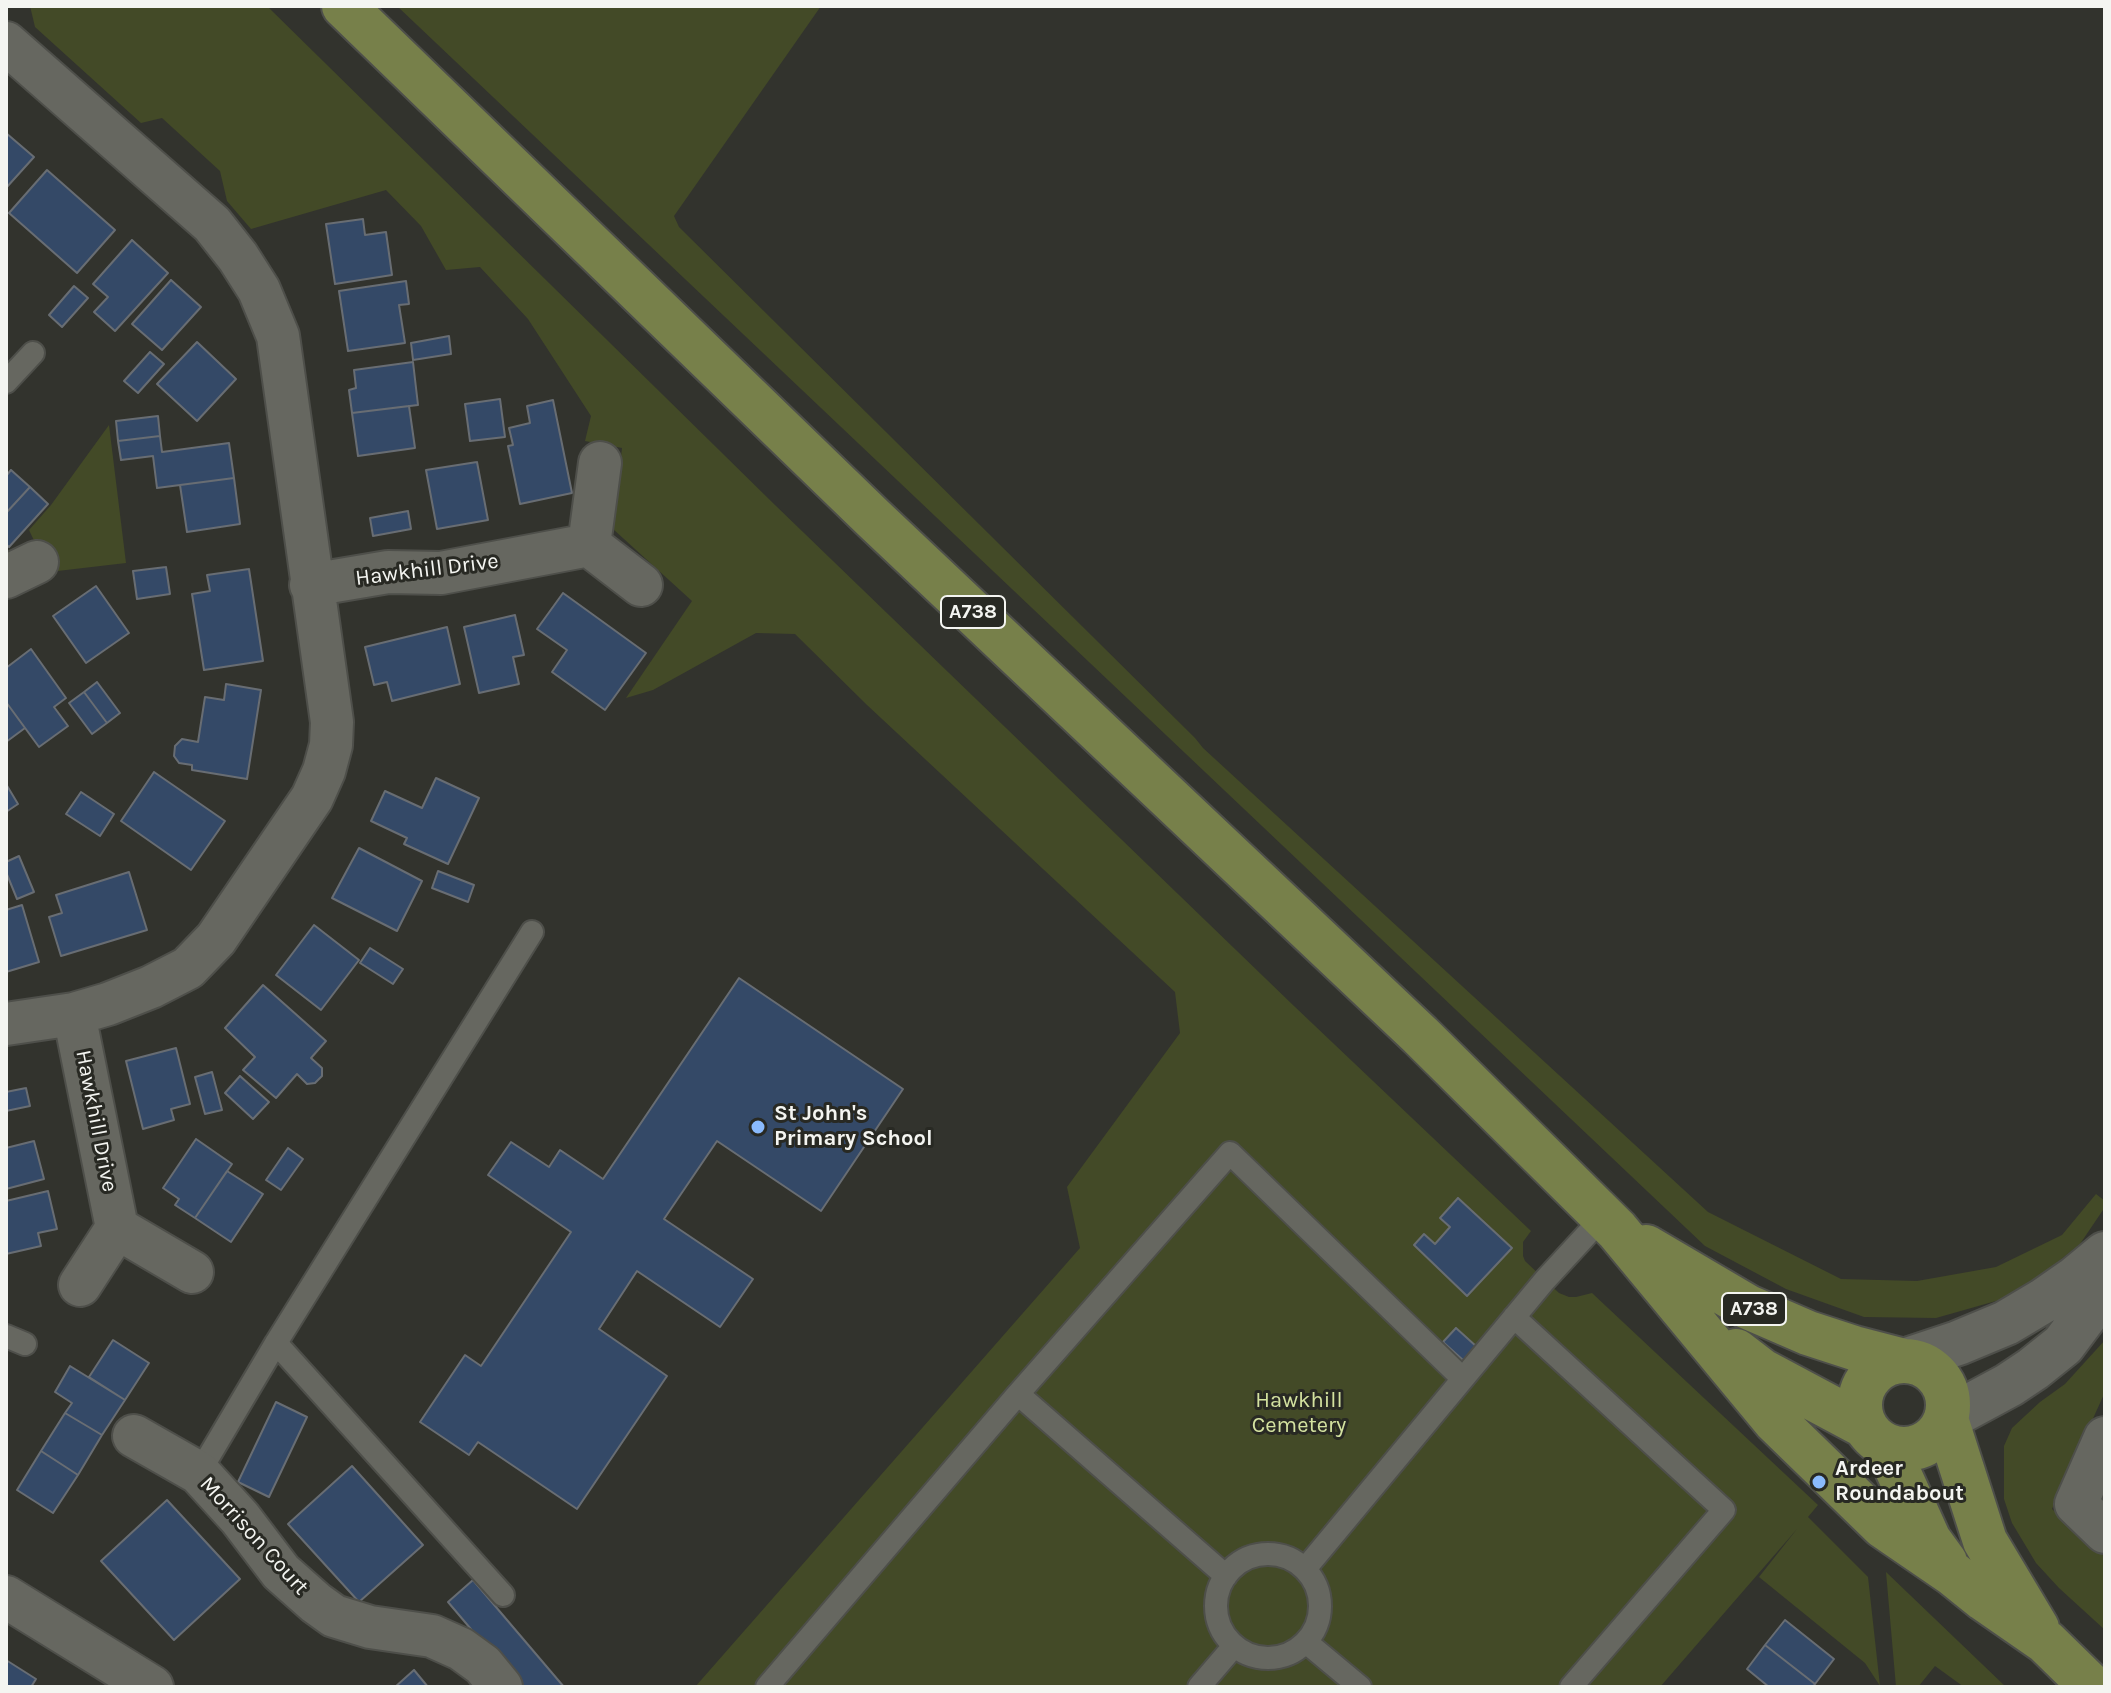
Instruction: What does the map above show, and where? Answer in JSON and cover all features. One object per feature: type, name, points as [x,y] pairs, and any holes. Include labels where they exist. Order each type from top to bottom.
[{"type":"main road","name":"A738","points":[[344,6],[863,508],[1420,1035],[1610,1223],[1691,1317],[1762,1371],[1876,1436]]},
{"type":"main road","name":"A738","points":[[1610,1223],[1748,1307],[1808,1333],[1904,1361]]},
{"type":"main road","points":[[1953,1574],[1929,1540],[1876,1436],[1860,1412],[1866,1383],[1875,1371],[1889,1364],[1958,1343],[2006,1323],[2043,1301],[2105,1254]]},
{"type":"main road","points":[[1946,1419],[2009,1385],[2063,1345],[2087,1313],[2105,1278]]},
{"type":"main road","points":[[1691,1317],[1775,1421],[1883,1526],[2046,1642],[2092,1687]]},
{"type":"main road","points":[[1876,1436],[1901,1450],[1916,1448],[1929,1442],[1946,1419],[1948,1405],[1940,1379],[1930,1369],[1904,1361]]},
{"type":"main road","points":[[1946,1419],[1985,1541],[2046,1642]]},
{"type":"street","points":[[6,43],[212,224],[259,290],[278,336],[332,722],[331,745],[312,798],[216,939],[188,968],[108,1004],[74,1014],[6,1024]]},
{"type":"street","points":[[600,463],[589,545],[641,585]]},
{"type":"street","name":"Hawkhill Drive","points":[[311,585],[388,572],[441,573],[589,545]]},
{"type":"street","name":"Hawkhill Drive","points":[[74,1014],[117,1228]]},
{"type":"street","points":[[80,1285],[117,1228],[192,1272]]},
{"type":"street","name":"Morrison Court","points":[[134,1436],[199,1473],[240,1518],[281,1572],[302,1593],[334,1616],[370,1627],[432,1636],[461,1649],[483,1665],[501,1687]]},
{"type":"street","points":[[2090,1518],[2105,1438]]},
{"type":"street","points":[[6,1597],[152,1687]]},
{"type":"lane","points":[[6,382],[33,353]]},
{"type":"lane","points":[[199,1473],[276,1343],[532,932]]},
{"type":"lane","points":[[767,1687],[1230,1153],[1462,1378]]},
{"type":"lane","points":[[1305,1569],[1545,1280],[1610,1223]]},
{"type":"lane","points":[[1514,1317],[1724,1510],[1571,1687]]},
{"type":"lane","points":[[276,1343],[503,1595]]},
{"type":"lane","points":[[1018,1394],[1226,1576]]},
{"type":"lane","points":[[1254,1555],[1281,1556],[1305,1569],[1315,1582],[1320,1597],[1320,1614],[1306,1642],[1278,1658],[1261,1658],[1234,1646],[1223,1632],[1216,1604],[1226,1576],[1239,1563],[1254,1555]]},
{"type":"lane","points":[[1306,1642],[1360,1687]]},
{"type":"lane","points":[[1199,1687],[1234,1646]]},
{"type":"green space","name":"Hawkhill Cemetery","points":[[30,6],[267,6],[775,505],[1531,1231],[1523,1242],[1525,1261],[1559,1293],[1576,1297],[1592,1293],[1818,1505],[1808,1517],[1868,1577],[1880,1686],[1865,1663],[1759,1577],[1797,1529],[1660,1687],[695,1687],[1080,1248],[1067,1187],[1180,1033],[1175,992],[795,634],[756,633],[653,690],[626,698],[692,601],[613,529],[622,448],[585,441],[591,416],[528,319],[480,267],[446,270],[421,226],[386,190],[251,229],[227,201],[220,171],[162,118],[141,123],[35,27]]},
{"type":"green space","points":[[397,6],[821,6],[674,216],[679,227],[1203,748],[1708,1212],[1841,1279],[1917,1281],[1996,1267],[2062,1235],[2096,1194],[2105,1201],[2105,1207],[2080,1244],[2017,1295],[1936,1318],[1864,1317],[1786,1289],[1705,1246]]},
{"type":"green space","points":[[109,425],[126,563],[49,572],[29,530]]},
{"type":"green space","points":[[2105,1340],[2105,1392],[2052,1509],[2105,1557],[2105,1630],[2036,1563],[2012,1523],[2004,1499],[2004,1446],[2012,1428],[2065,1384]]},
{"type":"green space","points":[[1886,1572],[2006,1687],[1964,1687],[1935,1666],[1918,1687],[1896,1687]]},
{"type":"building","points":[[6,133],[34,157],[6,188]]},
{"type":"building","points":[[47,170],[115,230],[77,273],[9,213]]},
{"type":"building","points":[[363,219],[365,235],[386,232],[392,275],[335,284],[326,224]]},
{"type":"building","points":[[132,240],[168,273],[115,331],[94,312],[108,297],[93,284]]},
{"type":"building","points":[[171,280],[201,307],[162,350],[132,324]]},
{"type":"building","points":[[406,281],[409,304],[399,305],[405,343],[348,351],[339,291]]},
{"type":"building","points":[[74,286],[88,298],[62,327],[49,315]]},
{"type":"building","points":[[449,336],[451,354],[413,360],[411,343]]},
{"type":"building","points":[[197,342],[236,379],[197,421],[157,384]]},
{"type":"building","points":[[150,352],[164,364],[138,393],[124,381]]},
{"type":"building","points":[[413,362],[418,405],[352,413],[349,390],[356,388],[354,370]]},
{"type":"building","points":[[500,399],[505,437],[470,441],[465,404]]},
{"type":"building","points":[[553,400],[572,493],[520,504],[508,446],[513,445],[509,428],[530,423],[527,406]]},
{"type":"building","points":[[409,406],[415,448],[358,456],[352,413]]},
{"type":"building","points":[[158,416],[160,436],[118,441],[116,421]]},
{"type":"building","points":[[160,436],[162,452],[229,443],[234,478],[157,488],[153,456],[121,460],[118,441]]},
{"type":"building","points":[[477,462],[488,520],[437,529],[426,470]]},
{"type":"building","points":[[11,470],[30,487],[6,513],[6,476]]},
{"type":"building","points":[[234,478],[240,524],[187,532],[180,485]]},
{"type":"building","points":[[30,487],[48,504],[9,547],[6,544],[6,513]]},
{"type":"building","points":[[408,511],[411,529],[373,536],[370,518]]},
{"type":"building","points":[[166,567],[170,594],[137,599],[133,571]]},
{"type":"building","points":[[249,569],[263,661],[204,670],[192,594],[210,591],[207,575]]},
{"type":"building","points":[[96,586],[129,633],[86,663],[53,616]]},
{"type":"building","points":[[563,593],[646,653],[605,710],[552,672],[567,650],[537,629]]},
{"type":"building","points":[[515,615],[524,655],[513,657],[519,684],[479,693],[464,627]]},
{"type":"building","points":[[447,627],[460,684],[392,701],[387,682],[374,685],[365,647]]},
{"type":"building","points":[[31,649],[66,698],[54,707],[68,726],[39,747],[6,702],[6,668]]},
{"type":"building","points":[[97,682],[120,713],[107,723],[84,692]]},
{"type":"building","points":[[226,684],[261,690],[247,779],[192,770],[192,765],[179,763],[174,756],[175,746],[182,739],[198,742],[205,697],[224,700]]},
{"type":"building","points":[[84,692],[107,723],[92,734],[69,703]]},
{"type":"building","points":[[6,702],[25,728],[6,742]]},
{"type":"building","points":[[154,772],[225,821],[191,870],[121,821]]},
{"type":"building","points":[[436,778],[479,798],[448,864],[404,844],[407,838],[371,821],[385,791],[422,808]]},
{"type":"building","points":[[6,784],[18,804],[6,812]]},
{"type":"building","points":[[81,792],[114,814],[100,836],[66,814]]},
{"type":"building","points":[[359,848],[422,881],[397,931],[332,898]]},
{"type":"building","points":[[19,856],[34,892],[17,899],[6,872],[6,862]]},
{"type":"building","points":[[438,871],[474,885],[468,902],[432,888]]},
{"type":"building","points":[[129,872],[147,930],[61,956],[49,917],[62,913],[56,895]]},
{"type":"building","points":[[22,905],[39,962],[6,972],[6,910]]},
{"type":"building","points":[[314,925],[359,960],[321,1010],[276,975]]},
{"type":"building","points":[[370,948],[403,969],[393,984],[360,963]]},
{"type":"building","points":[[739,978],[903,1089],[821,1211],[717,1141],[664,1219],[753,1279],[720,1327],[637,1271],[599,1329],[667,1376],[577,1509],[478,1442],[469,1455],[420,1422],[465,1355],[481,1366],[571,1232],[488,1175],[511,1142],[549,1167],[560,1150],[603,1179]]},
{"type":"building","points":[[263,985],[326,1041],[311,1058],[322,1068],[322,1076],[315,1083],[307,1084],[297,1074],[276,1098],[243,1070],[255,1057],[225,1028]]},
{"type":"building","points":[[176,1048],[190,1104],[171,1109],[174,1120],[143,1129],[126,1061]]},
{"type":"building","points":[[212,1072],[222,1110],[205,1114],[195,1077]]},
{"type":"building","points":[[240,1076],[269,1102],[253,1119],[225,1093]]},
{"type":"building","points":[[26,1088],[30,1106],[6,1111],[6,1092]]},
{"type":"building","points":[[196,1139],[232,1164],[195,1218],[175,1205],[179,1199],[163,1188]]},
{"type":"building","points":[[34,1141],[44,1179],[6,1189],[6,1148]]},
{"type":"building","points":[[288,1148],[303,1159],[281,1190],[266,1180]]},
{"type":"building","points":[[227,1171],[263,1194],[231,1242],[195,1218]]},
{"type":"building","points":[[48,1191],[57,1229],[38,1233],[41,1246],[6,1254],[6,1201]]},
{"type":"building","points":[[1458,1198],[1512,1248],[1467,1296],[1414,1245],[1424,1234],[1435,1244],[1450,1227],[1440,1218]]},
{"type":"building","points":[[1456,1328],[1477,1347],[1464,1361],[1443,1342]]},
{"type":"building","points":[[113,1340],[149,1363],[125,1400],[89,1377]]},
{"type":"building","points":[[70,1366],[125,1400],[102,1435],[65,1413],[72,1403],[55,1392]]},
{"type":"building","points":[[276,1402],[307,1417],[269,1497],[238,1482]]},
{"type":"building","points":[[65,1413],[102,1435],[78,1475],[41,1451]]},
{"type":"building","points":[[41,1451],[78,1475],[53,1513],[17,1490]]},
{"type":"building","points":[[352,1466],[423,1545],[359,1602],[288,1524]]},
{"type":"building","points":[[167,1500],[240,1579],[174,1640],[101,1561]]},
{"type":"building","points":[[473,1580],[564,1687],[520,1687],[448,1602]]},
{"type":"building","points":[[1785,1620],[1834,1659],[1815,1684],[1765,1645]]},
{"type":"building","points":[[1765,1645],[1815,1684],[1813,1687],[1769,1687],[1747,1669]]},
{"type":"building","points":[[6,1660],[36,1679],[31,1687],[6,1687]]},
{"type":"building","points":[[414,1670],[428,1687],[395,1687]]},
{"type":"place","name":"St John's Primary School","points":[[758,1127]]},
{"type":"place","name":"Ardeer Roundabout","points":[[1819,1482]]}]
